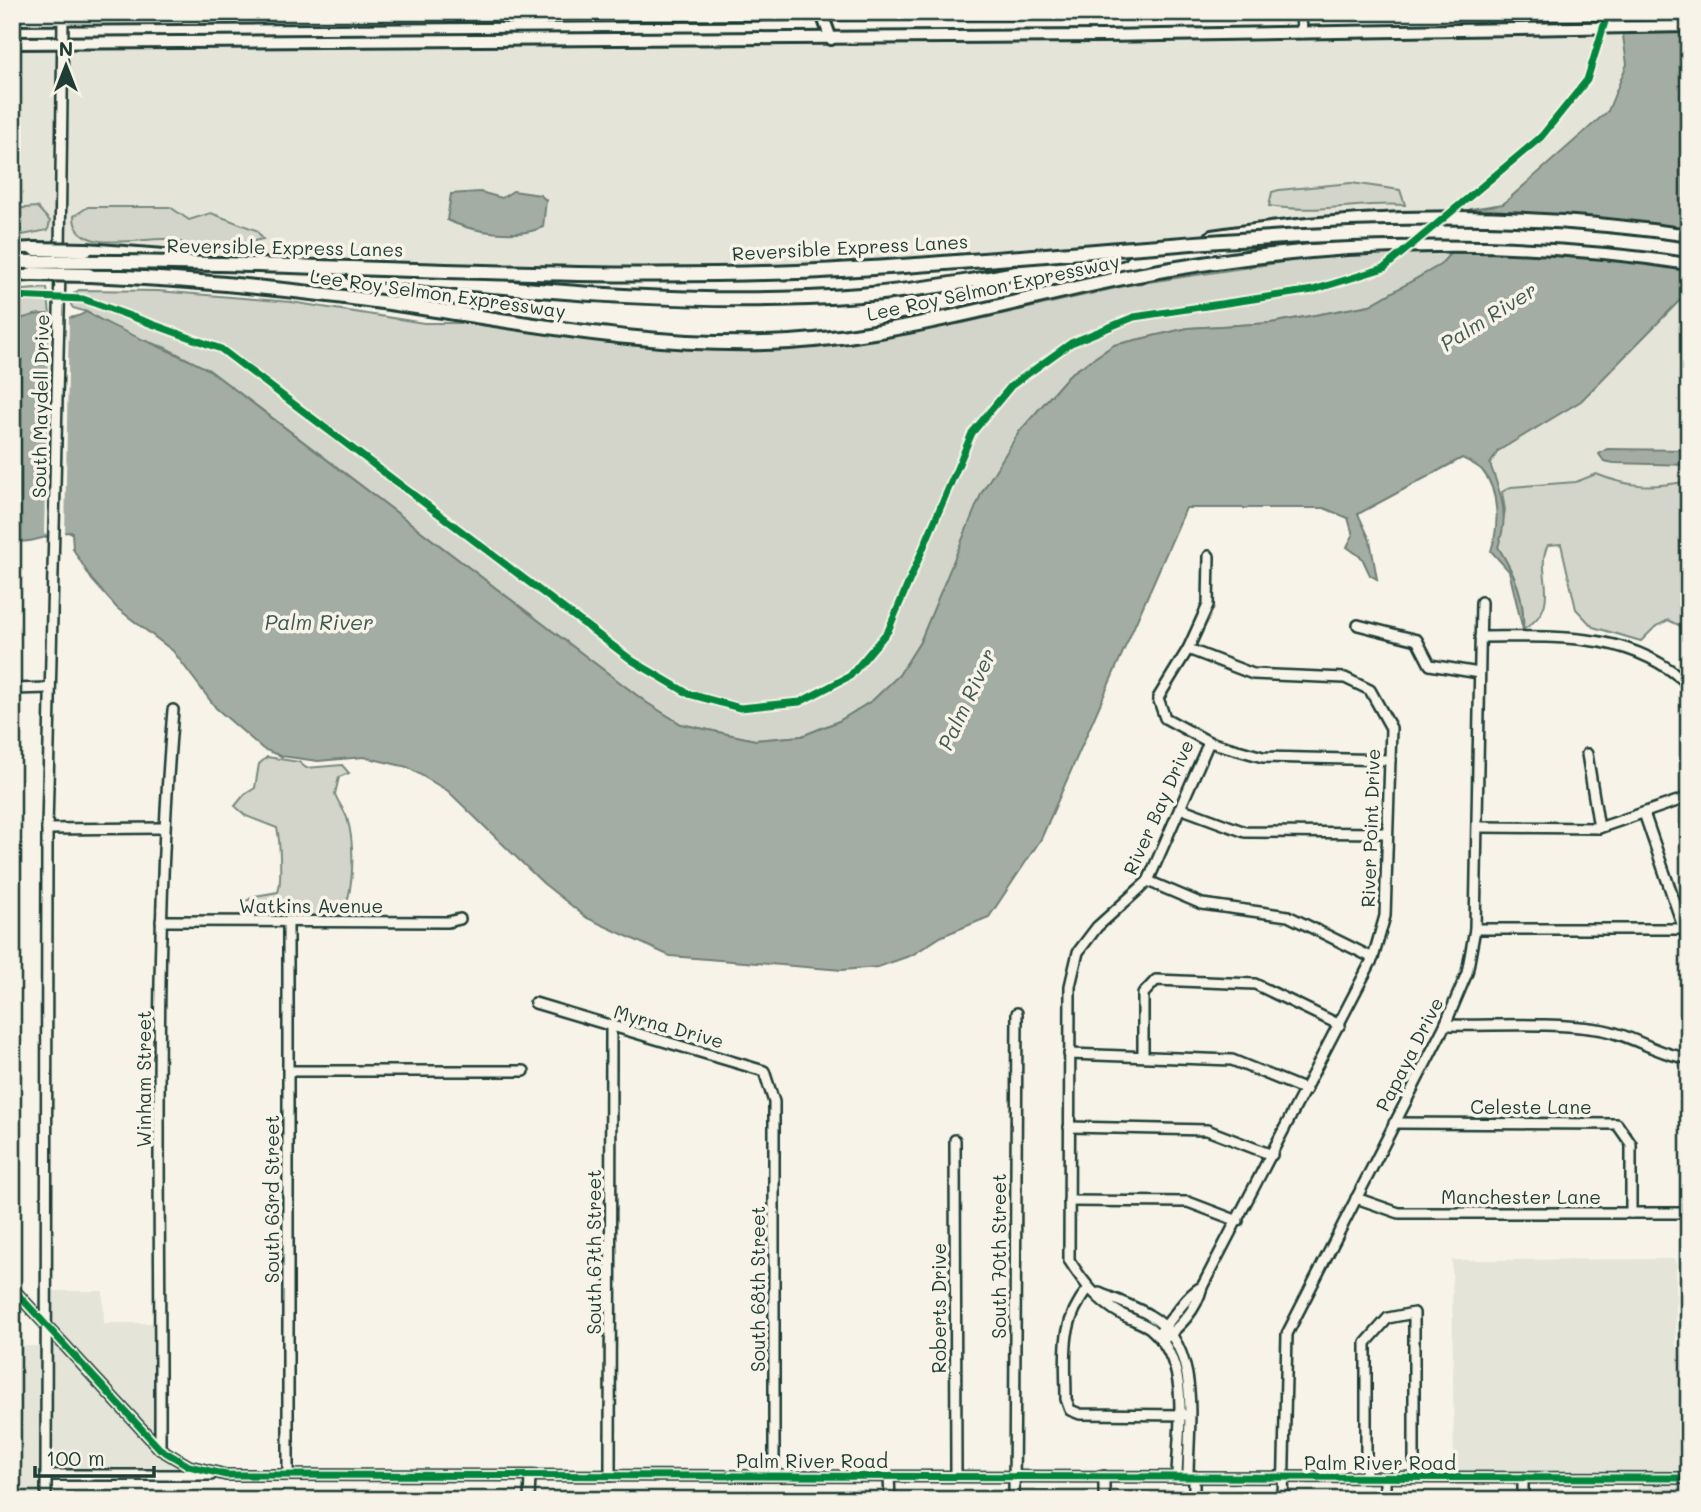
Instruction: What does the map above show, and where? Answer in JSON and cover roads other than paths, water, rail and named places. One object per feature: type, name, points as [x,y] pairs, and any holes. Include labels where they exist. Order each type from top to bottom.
[{"type":"highway","name":"Lee Roy Selmon Expressway","points":[[12,250],[86,250],[558,293],[659,298],[808,298],[862,295],[960,283],[1278,227],[1420,219],[1544,221],[1689,236]]},
{"type":"highway","name":"Reversible Express Lanes","points":[[12,262],[735,273],[1443,231],[1576,237],[1689,250]]},
{"type":"highway","name":"Lee Roy Selmon Expressway","points":[[12,275],[159,279],[362,299],[620,338],[728,344],[788,342],[896,330],[1132,276],[1241,258],[1368,246],[1432,244],[1570,249],[1689,263]]},
{"type":"main road","points":[[1103,12],[1103,36]]},
{"type":"main road","points":[[12,19],[1113,12]]},
{"type":"main road","points":[[822,14],[831,39]]},
{"type":"main road","points":[[569,15],[569,40]]},
{"type":"main road","points":[[314,17],[314,41]]},
{"type":"main road","points":[[12,43],[831,39],[1689,26]]},
{"type":"street","points":[[1301,12],[1304,32]]},
{"type":"street","name":"South Maydell Drive","points":[[46,1500],[47,829],[55,542],[63,19]]},
{"type":"street","name":"River Bay Drive","points":[[1163,1335],[1119,1313],[1088,1289],[1069,1260],[1070,986],[1078,952],[1097,927],[1148,881],[1209,743],[1165,718],[1158,698],[1188,649],[1208,605],[1209,556]]},
{"type":"street","name":"Papaya Drive","points":[[1283,1500],[1287,1334],[1445,1025],[1467,973],[1475,929],[1479,827],[1480,602]]},
{"type":"street","points":[[1358,625],[1417,640],[1430,665],[1479,673]]},
{"type":"street","points":[[1480,637],[1579,637],[1613,643],[1642,652],[1675,672],[1689,685]]},
{"type":"street","name":"River Point Drive","points":[[1163,1335],[1198,1303],[1202,1287],[1373,958],[1385,916],[1391,760],[1391,728],[1370,690],[1345,678],[1253,674],[1188,649]]},
{"type":"street","points":[[12,689],[50,688]]},
{"type":"street","name":"Winham Street","points":[[160,1449],[161,921],[163,828],[173,710]]},
{"type":"street","points":[[1209,743],[1263,757],[1391,760]]},
{"type":"street","points":[[1587,754],[1600,828]]},
{"type":"street","points":[[1479,827],[1600,828],[1689,797]]},
{"type":"street","points":[[1180,808],[1245,832],[1387,833]]},
{"type":"street","points":[[1644,813],[1689,944]]},
{"type":"street","points":[[47,829],[163,828]]},
{"type":"street","points":[[1148,881],[1202,904],[1288,916],[1373,958]]},
{"type":"street","name":"Watkins Avenue","points":[[161,921],[288,923],[460,919]]},
{"type":"street","name":"South 63rd Street","points":[[288,923],[288,1475]]},
{"type":"street","points":[[1475,929],[1683,929]]},
{"type":"street","points":[[1143,1055],[1143,994],[1156,980],[1255,984],[1340,1025]]},
{"type":"street","name":"Myrna Drive","points":[[535,1003],[611,1028],[764,1071],[774,1101]]},
{"type":"street","name":"South 70th Street","points":[[1014,1500],[1017,1013]]},
{"type":"street","points":[[1445,1025],[1596,1028],[1635,1038],[1675,1056],[1689,1058]]},
{"type":"street","name":"South 67th Street","points":[[610,1476],[611,1028]]},
{"type":"street","points":[[1069,1054],[1233,1060],[1306,1090]]},
{"type":"street","points":[[289,1071],[524,1071]]},
{"type":"street","name":"South 68th Street","points":[[774,1101],[774,1476]]},
{"type":"street","name":"Celeste Lane","points":[[1394,1123],[1617,1124],[1631,1144],[1630,1213]]},
{"type":"street","points":[[1069,1127],[1207,1130],[1272,1155]]},
{"type":"street","name":"Roberts Drive","points":[[955,1140],[956,1475]]},
{"type":"street","name":"Manchester Lane","points":[[1356,1198],[1399,1213],[1689,1213]]},
{"type":"street","points":[[1069,1201],[1188,1202],[1238,1221]]},
{"type":"street","name":"Palm River Road","points":[[12,1288],[17,1301],[47,1328],[160,1449],[189,1466],[226,1475],[1689,1478]]},
{"type":"street","points":[[1088,1289],[1076,1303],[1066,1329],[1066,1399],[1070,1410],[1080,1414],[1183,1415]]},
{"type":"street","points":[[1366,1477],[1366,1343],[1388,1318],[1415,1313],[1414,1459]]},
{"type":"street","points":[[1163,1335],[1179,1380],[1194,1500]]},
{"type":"street","points":[[1177,1476],[1183,1415]]},
{"type":"street","points":[[46,1475],[226,1475]]},
{"type":"street","points":[[530,1476],[530,1500]]},
{"type":"street","points":[[890,1476],[890,1500]]},
{"type":"street","points":[[1104,1476],[1104,1500]]},
{"type":"street","points":[[1385,1478],[1385,1500]]},
{"type":"street","points":[[1522,1478],[1522,1500]]},
{"type":"water","name":"Palm River","points":[[1623,12],[1689,12],[1689,291],[1581,401],[1498,451],[1490,464],[1501,495],[1504,514],[1498,547],[1518,587],[1523,630],[1509,571],[1491,551],[1496,531],[1492,488],[1482,470],[1462,458],[1358,514],[1370,540],[1377,579],[1370,575],[1362,558],[1347,547],[1353,535],[1348,518],[1324,508],[1186,508],[1041,839],[989,917],[942,936],[912,955],[878,967],[842,970],[670,956],[587,918],[543,883],[448,791],[407,767],[364,757],[318,761],[281,756],[263,749],[216,708],[173,651],[117,608],[92,580],[73,549],[72,532],[27,541],[12,541],[12,320],[41,314],[75,317],[86,312],[209,370],[647,703],[681,724],[755,740],[802,736],[839,721],[873,700],[899,675],[920,642],[982,492],[1019,432],[1069,375],[1114,345],[1188,328],[1271,323],[1370,305],[1440,265],[1449,255],[1439,239],[1452,222],[1471,209],[1503,204],[1608,111],[1627,64],[1621,22]]},
{"type":"water","points":[[513,191],[540,195],[546,200],[543,227],[521,233],[495,233],[447,220],[451,194],[480,192],[502,198]]},
{"type":"water","points":[[1607,449],[1689,450],[1689,465],[1614,463],[1604,461],[1599,454]]}]
